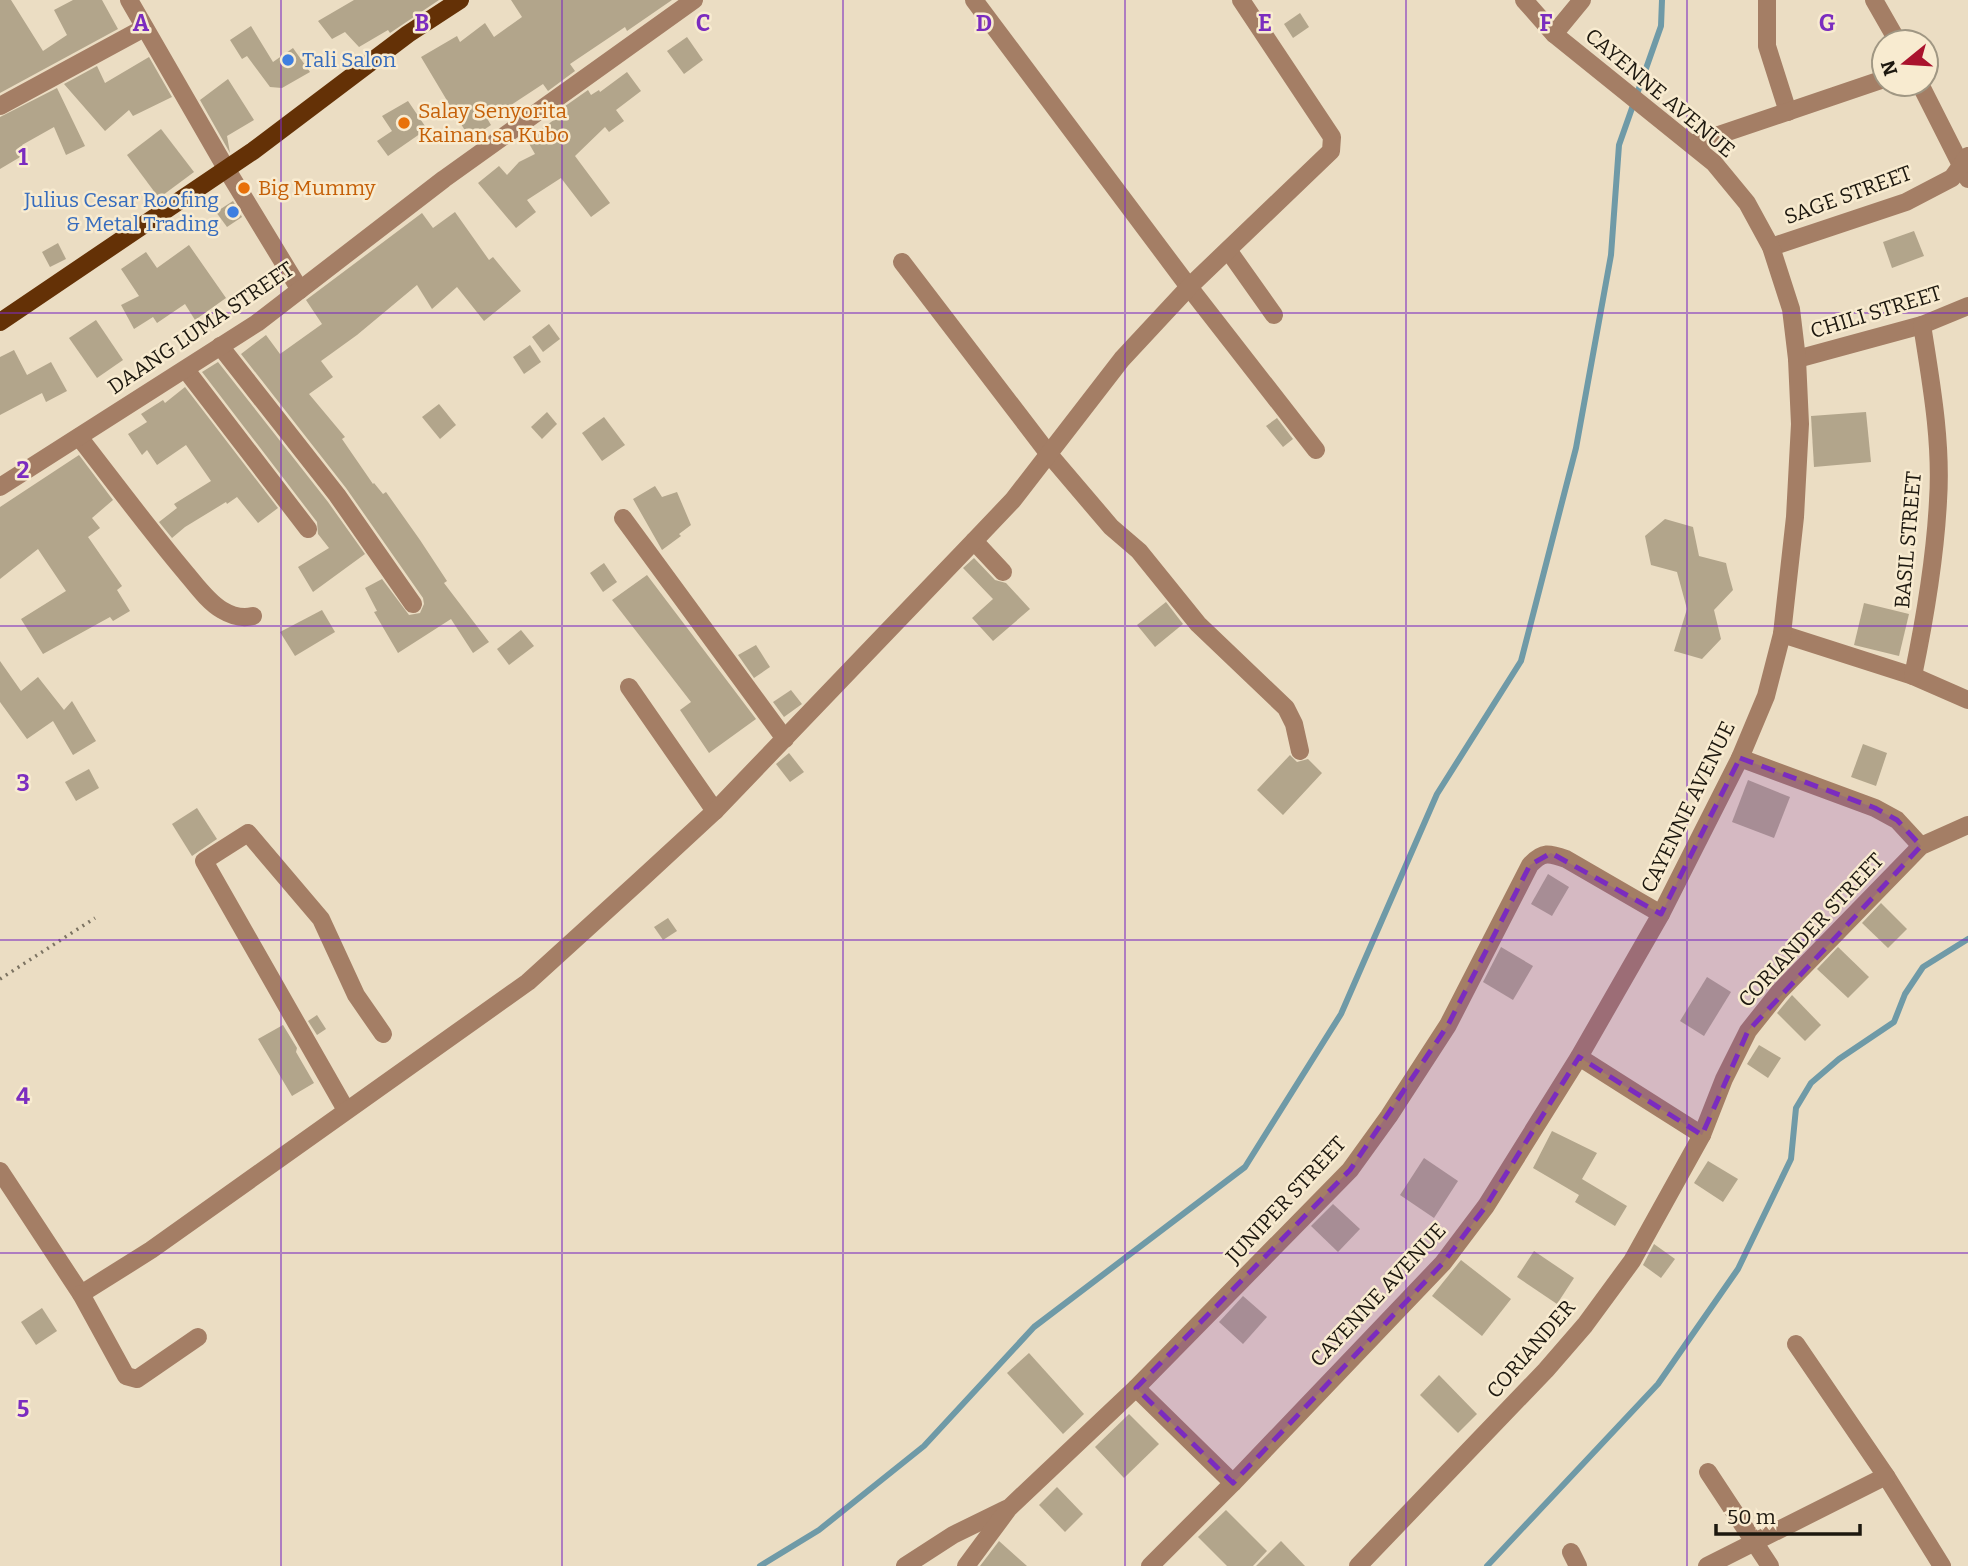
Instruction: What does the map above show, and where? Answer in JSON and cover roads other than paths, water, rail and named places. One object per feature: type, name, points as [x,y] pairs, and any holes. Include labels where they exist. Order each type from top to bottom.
[{"type":"main road","points":[[0,322],[227,170],[408,34],[460,0]]},
{"type":"street","points":[[128,0],[300,290]]},
{"type":"street","name":"DAANG LUMA STREET","points":[[0,486],[257,323],[444,179],[694,0]]},
{"type":"street","points":[[974,0],[1189,287],[1316,450]]},
{"type":"street","points":[[81,1294],[151,1250],[528,982],[715,811],[786,740],[1013,500],[1122,359],[1189,287],[1331,151],[1332,137],[1241,0]]},
{"type":"street","name":"CAYENNE AVENUE","points":[[1150,1566],[1443,1263],[1486,1206],[1579,1057],[1661,914],[1740,758],[1766,696],[1782,634],[1795,517],[1799,437],[1797,359],[1791,309],[1771,247],[1747,203],[1714,163],[1554,34],[1524,0]]},
{"type":"street","points":[[1554,34],[1582,0]]},
{"type":"street","points":[[1768,0],[1767,46],[1788,112]]},
{"type":"street","points":[[1874,0],[1890,28]]},
{"type":"street","points":[[0,106],[144,28]]},
{"type":"street","points":[[1692,144],[1870,84]]},
{"type":"street","points":[[1928,98],[1966,167]]},
{"type":"street","name":"SAGE STREET","points":[[1771,247],[1906,202],[1952,178],[1966,167]]},
{"type":"street","points":[[1227,250],[1274,315]]},
{"type":"street","points":[[902,262],[1048,453],[1111,527],[1139,551],[1198,624],[1286,708],[1294,724],[1300,751]]},
{"type":"street","name":"CHILI STREET","points":[[1797,359],[1922,325],[1968,306]]},
{"type":"street","name":"BASIL STREET","points":[[1913,676],[1929,596],[1939,499],[1935,411],[1922,325]]},
{"type":"street","points":[[220,346],[329,485],[413,604]]},
{"type":"street","points":[[186,369],[308,529]]},
{"type":"street","points":[[79,437],[167,551],[208,598],[230,614],[241,618],[253,616]]},
{"type":"street","points":[[624,518],[786,740]]},
{"type":"street","points":[[974,541],[1003,572]]},
{"type":"street","points":[[1782,634],[1913,676],[1968,700]]},
{"type":"street","points":[[629,687],[715,811]]},
{"type":"street","points":[[1740,758],[1875,808],[1897,820],[1922,846]]},
{"type":"street","name":"CORIANDER STREET","points":[[1702,1135],[1724,1079],[1748,1031],[1779,992],[1922,846],[1968,825]]},
{"type":"street","points":[[346,1110],[204,861],[248,833],[321,919],[356,995],[383,1034]]},
{"type":"street","name":"JUNIPER STREET","points":[[966,1566],[1009,1508],[1136,1388],[1350,1170],[1448,1026],[1530,864],[1539,855],[1551,853],[1566,859],[1661,914]]},
{"type":"street","points":[[1579,1057],[1702,1135]]},
{"type":"street","name":"CORIANDER","points":[[1358,1566],[1546,1370],[1585,1325],[1632,1261],[1702,1135]]},
{"type":"street","points":[[0,1171],[81,1294],[126,1376],[137,1379],[148,1374],[198,1337]]},
{"type":"street","points":[[1796,1344],[1886,1476],[1942,1566]]},
{"type":"street","points":[[1136,1388],[1233,1483]]},
{"type":"street","points":[[1708,1472],[1770,1566]]},
{"type":"street","points":[[1707,1566],[1886,1476]]},
{"type":"street","points":[[905,1566],[953,1535],[1009,1508]]},
{"type":"waterway","points":[[760,1566],[819,1530],[924,1446],[1034,1327],[1245,1167],[1341,1014],[1437,794],[1521,661],[1576,448],[1611,255],[1619,145],[1661,26],[1662,0]]},
{"type":"waterway","points":[[1487,1566],[1658,1384],[1738,1269],[1791,1159],[1796,1108],[1811,1083],[1839,1059],[1894,1022],[1905,994],[1923,967],[1968,939]]},
{"type":"place","name":"Tali Salon","points":[[288,60]]},
{"type":"place","name":"Salay Senyorita Kainan sa Kubo","points":[[404,123]]},
{"type":"place","name":"Big Mummy","points":[[244,188]]},
{"type":"place","name":"Julius Cesar Roofing & Metal Trading","points":[[233,212]]}]
